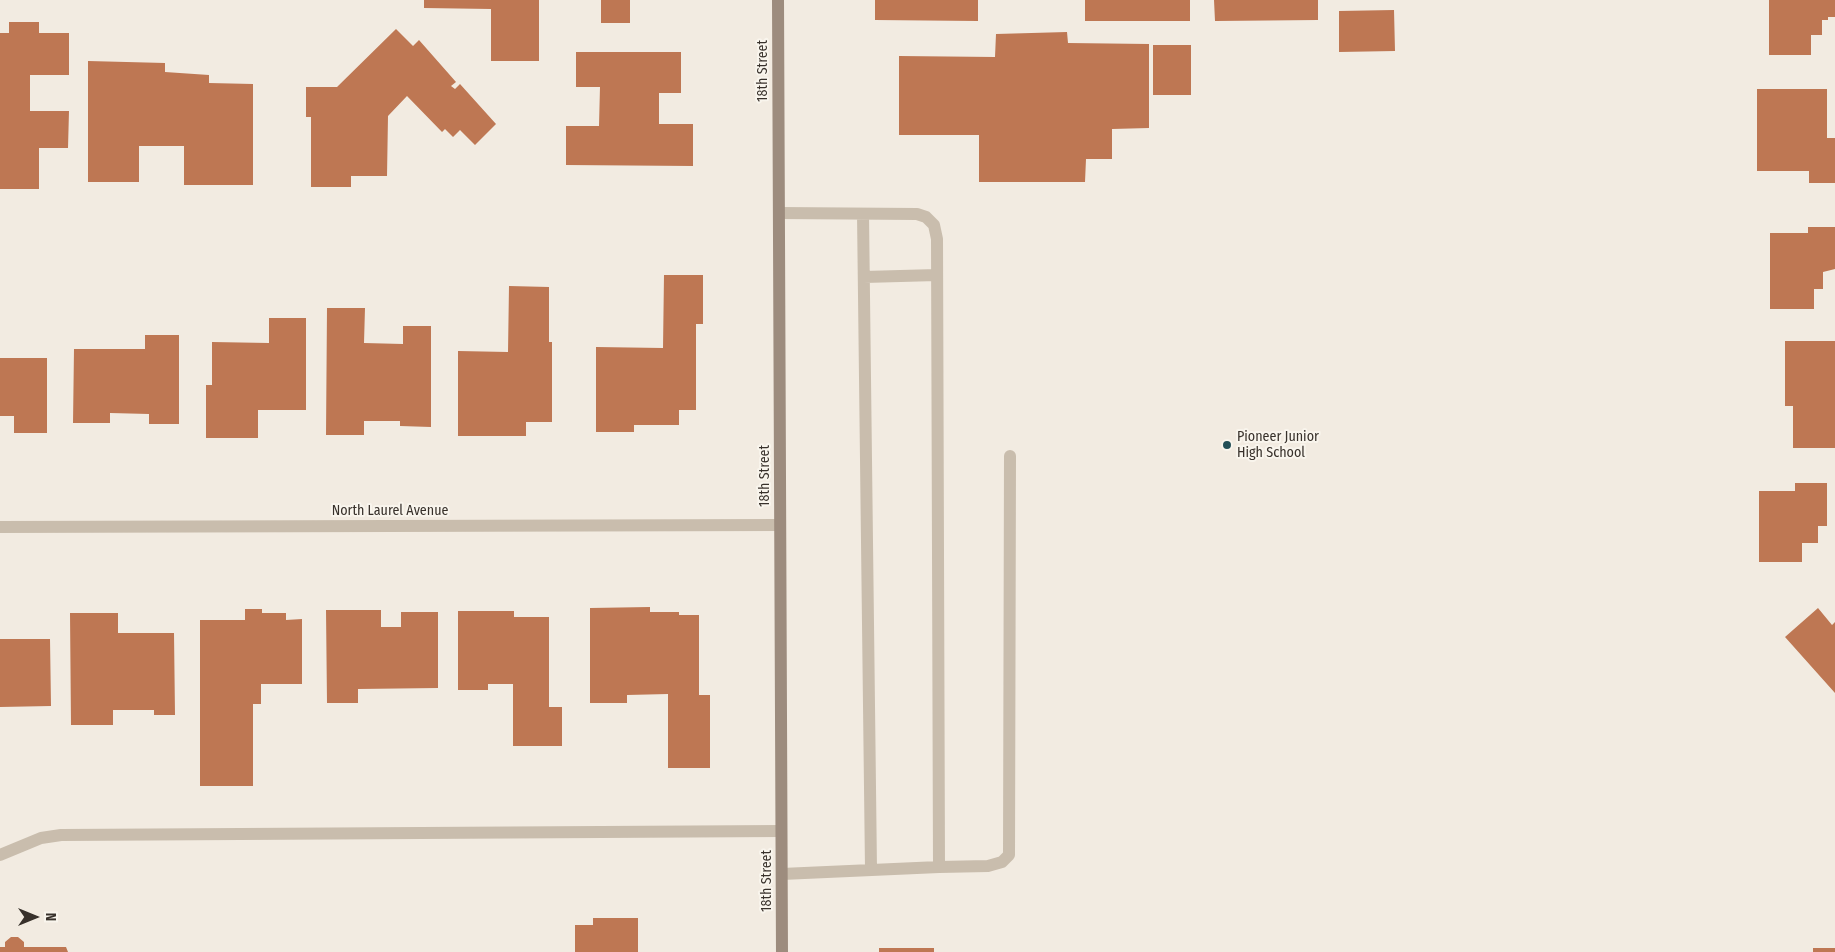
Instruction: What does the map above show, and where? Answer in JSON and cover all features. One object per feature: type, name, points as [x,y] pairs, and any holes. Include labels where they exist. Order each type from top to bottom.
[{"type":"main road","name":"18th Street","points":[[778,0],[782,952]]},
{"type":"street","points":[[779,213],[917,214],[926,217],[934,225],[938,239],[939,867]]},
{"type":"street","points":[[863,214],[870,869]]},
{"type":"street","points":[[864,277],[938,276]]},
{"type":"street","points":[[782,874],[870,869],[988,866],[1002,862],[1009,855],[1010,456]]},
{"type":"street","name":"North Laurel Avenue","points":[[0,527],[780,524]]},
{"type":"street","points":[[0,855],[41,838],[61,836],[781,831]]},
{"type":"building","points":[[424,0],[539,0],[539,61],[491,61],[491,9],[424,8]]},
{"type":"building","points":[[601,0],[630,0],[630,23],[601,23]]},
{"type":"building","points":[[875,0],[978,0],[978,21],[875,20]]},
{"type":"building","points":[[1085,0],[1190,0],[1190,21],[1085,21]]},
{"type":"building","points":[[1214,0],[1318,0],[1318,20],[1215,21]]},
{"type":"building","points":[[1769,0],[1835,0],[1835,17],[1828,17],[1828,20],[1822,20],[1822,35],[1811,35],[1811,55],[1769,55]]},
{"type":"building","points":[[1394,10],[1395,51],[1339,52],[1339,11]]},
{"type":"building","points":[[9,22],[39,22],[39,33],[69,33],[69,75],[30,75],[30,111],[69,111],[68,148],[39,148],[39,189],[0,189],[0,33],[9,33]]},
{"type":"building","points":[[396,29],[413,46],[419,40],[456,82],[451,86],[455,89],[460,84],[496,124],[475,145],[460,130],[453,137],[445,129],[442,132],[407,96],[388,116],[387,176],[351,176],[351,187],[311,187],[311,117],[306,117],[306,87],[337,87]]},
{"type":"building","points":[[1067,32],[1068,43],[1149,44],[1149,128],[1112,129],[1112,159],[1086,159],[1085,182],[979,182],[979,135],[899,135],[899,56],[995,57],[996,34]]},
{"type":"building","points":[[1153,45],[1191,45],[1191,95],[1153,95]]},
{"type":"building","points":[[576,52],[681,52],[681,93],[659,93],[659,124],[693,124],[693,166],[566,165],[566,126],[599,126],[600,87],[576,87]]},
{"type":"building","points":[[88,61],[165,63],[165,72],[209,75],[209,83],[253,84],[253,185],[184,185],[184,146],[139,146],[139,182],[88,182]]},
{"type":"building","points":[[1757,89],[1827,89],[1827,138],[1835,138],[1835,183],[1809,183],[1809,171],[1757,171]]},
{"type":"building","points":[[1808,227],[1835,227],[1835,269],[1823,272],[1823,289],[1814,289],[1814,309],[1770,309],[1770,233],[1808,233]]},
{"type":"building","points":[[664,275],[703,275],[703,324],[696,324],[696,410],[679,410],[679,425],[634,425],[634,432],[596,432],[596,347],[663,348]]},
{"type":"building","points":[[509,286],[549,287],[549,342],[552,342],[552,422],[526,422],[526,436],[458,436],[458,351],[508,352]]},
{"type":"building","points":[[327,308],[365,308],[364,343],[403,344],[403,326],[431,326],[431,427],[400,426],[400,421],[364,421],[364,435],[326,435]]},
{"type":"building","points":[[269,318],[306,318],[306,410],[258,410],[258,438],[206,438],[206,385],[212,385],[212,342],[269,343]]},
{"type":"building","points":[[145,335],[179,335],[179,424],[149,424],[149,414],[110,413],[110,423],[73,423],[74,349],[145,349]]},
{"type":"building","points":[[1785,341],[1835,341],[1835,448],[1793,448],[1793,406],[1785,406]]},
{"type":"building","points":[[0,358],[47,358],[47,433],[14,433],[14,416],[0,416]]},
{"type":"building","points":[[1795,483],[1827,483],[1827,526],[1818,526],[1818,543],[1802,543],[1802,562],[1759,562],[1759,491],[1795,491]]},
{"type":"building","points":[[650,607],[650,612],[679,612],[679,615],[699,615],[699,695],[710,695],[710,768],[668,768],[668,694],[627,695],[627,703],[590,703],[590,608]]},
{"type":"building","points":[[1818,608],[1832,625],[1835,622],[1835,693],[1785,637]]},
{"type":"building","points":[[245,609],[262,609],[262,613],[286,613],[286,620],[302,619],[302,684],[261,684],[261,704],[253,704],[253,786],[200,786],[200,620],[245,620]]},
{"type":"building","points":[[326,610],[381,610],[381,627],[401,627],[401,612],[438,612],[438,688],[358,689],[358,703],[327,703]]},
{"type":"building","points":[[458,611],[514,611],[514,617],[549,617],[549,707],[562,707],[562,746],[513,746],[513,684],[488,684],[488,690],[458,690]]},
{"type":"building","points":[[70,613],[118,613],[118,633],[174,633],[175,715],[154,715],[154,710],[113,710],[113,725],[71,725]]},
{"type":"building","points":[[0,639],[50,639],[51,706],[0,707]]},
{"type":"building","points":[[593,918],[638,918],[638,952],[575,952],[575,925],[593,925]]},
{"type":"building","points":[[11,937],[18,937],[24,942],[24,947],[66,947],[68,952],[0,952],[0,947],[5,947],[5,942]]},
{"type":"building","points":[[879,948],[934,948],[934,952],[879,952]]},
{"type":"building","points":[[1813,948],[1835,948],[1835,952],[1813,952]]},
{"type":"place","name":"Pioneer Junior High School","points":[[1227,445]]}]
